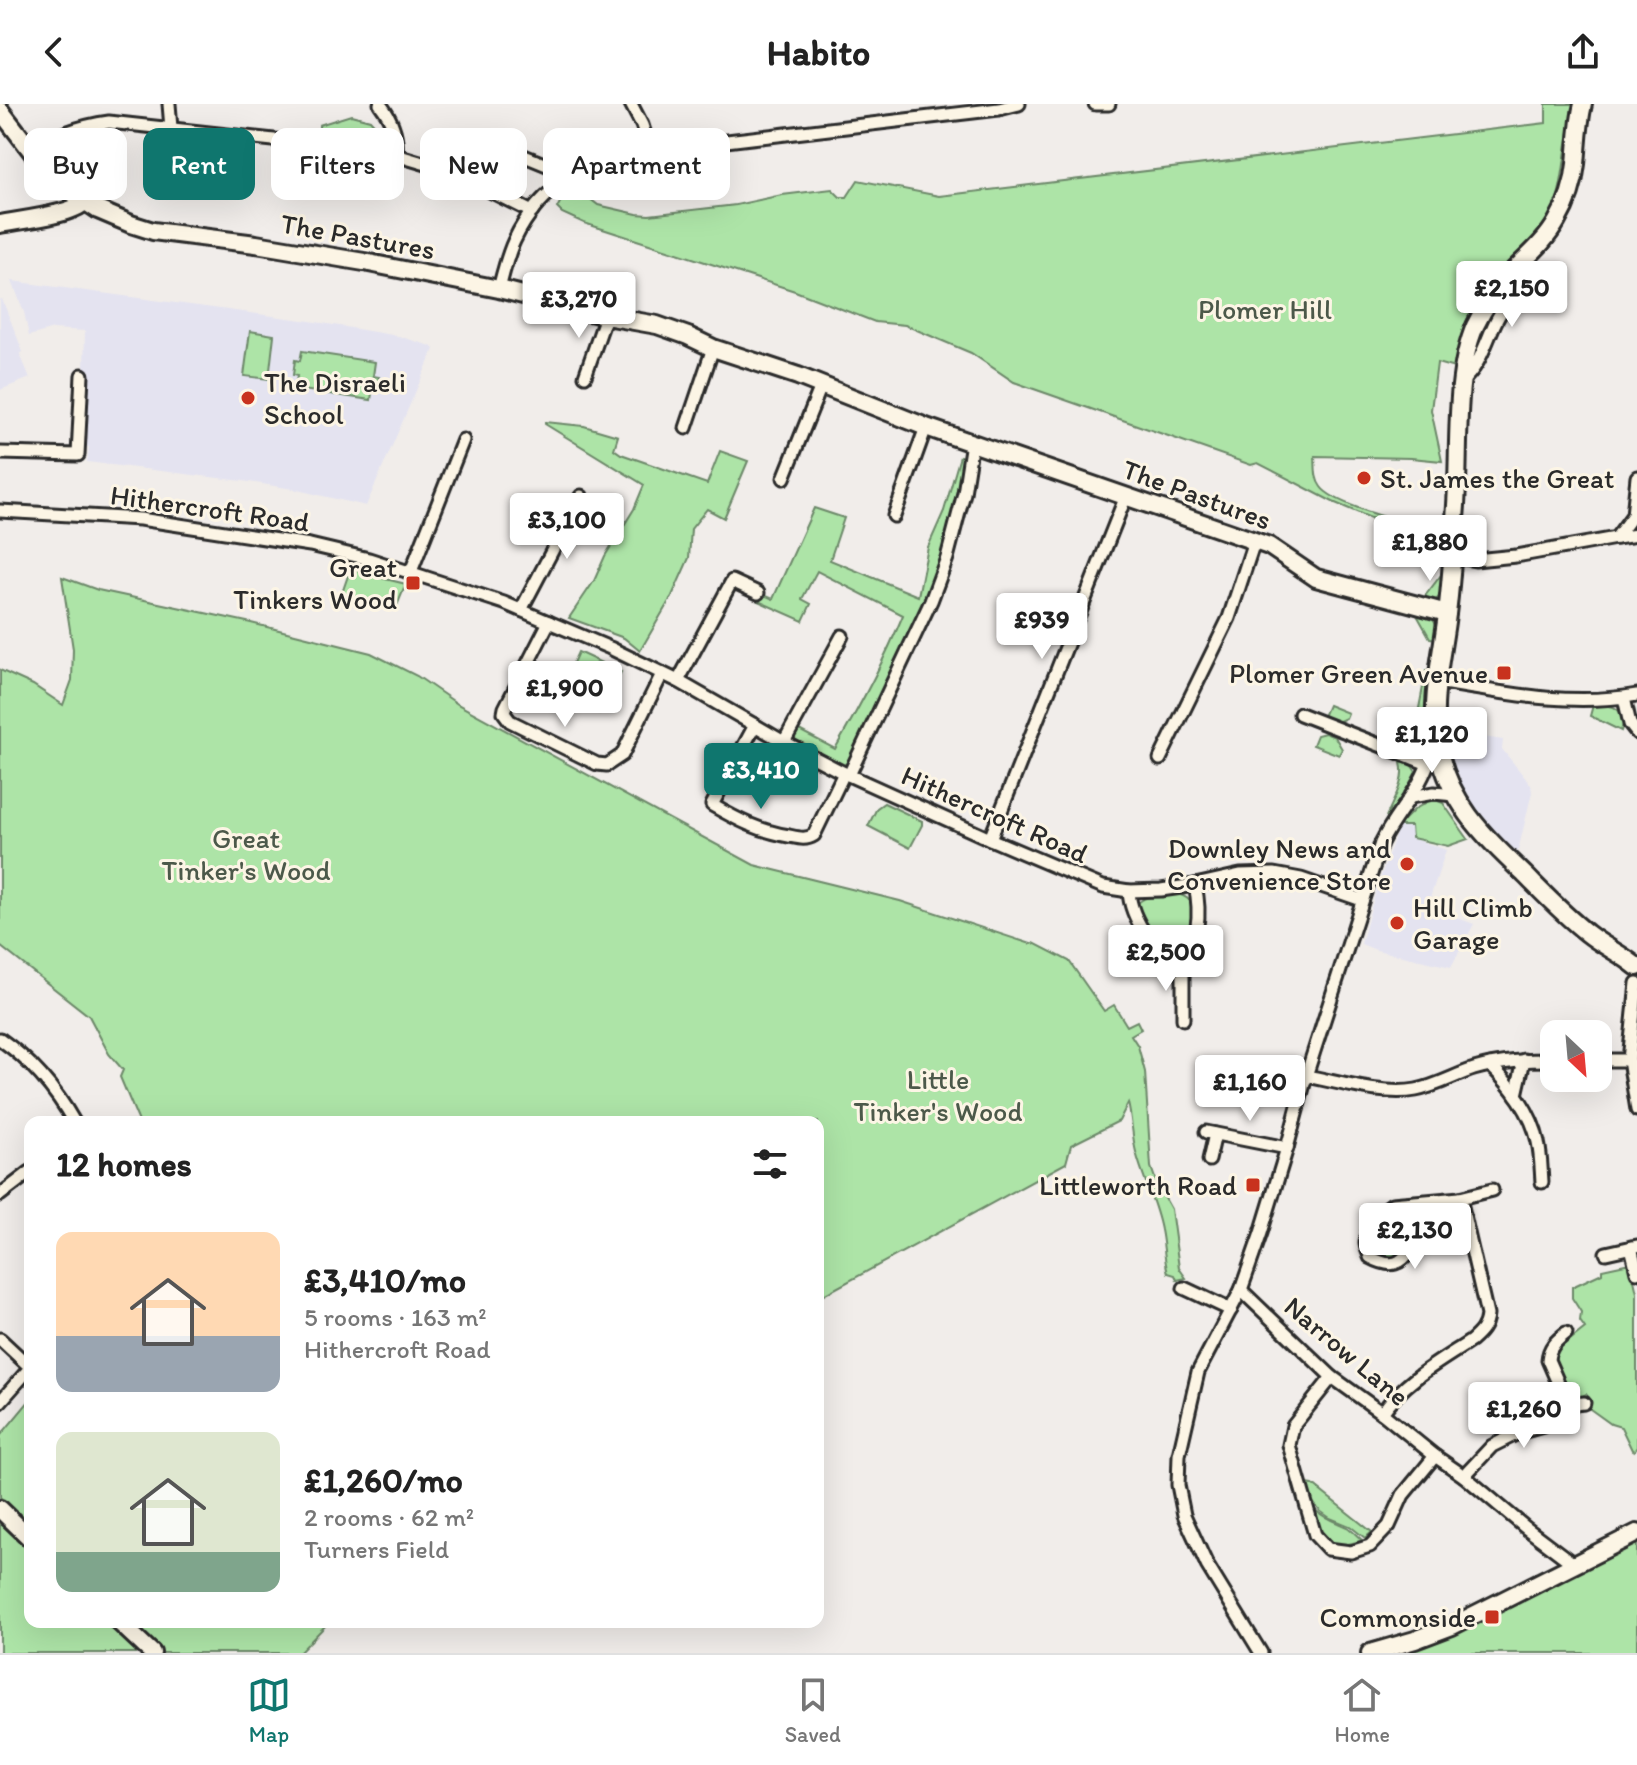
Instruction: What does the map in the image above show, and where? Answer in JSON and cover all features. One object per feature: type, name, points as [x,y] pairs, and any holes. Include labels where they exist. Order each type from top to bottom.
[{"type":"street","points":[[79,128],[109,122],[171,128],[169,104]]},
{"type":"street","points":[[380,104],[393,128]]},
{"type":"street","points":[[631,104],[643,128]]},
{"type":"street","points":[[730,141],[999,109],[1019,104]]},
{"type":"street","points":[[1095,104],[1109,104]]},
{"type":"street","points":[[1261,1653],[1207,1565],[1184,1515],[1178,1485],[1179,1455],[1198,1372],[1241,1290],[1261,1233],[1306,1076],[1385,835],[1434,757],[1437,682],[1447,613],[1457,495],[1461,382],[1466,352],[1486,305],[1558,221],[1576,165],[1578,121],[1583,104]]},
{"type":"street","name":"The Pastures","points":[[0,110],[24,143]]},
{"type":"street","points":[[404,157],[450,171],[532,212]]},
{"type":"street","name":"The Pastures","points":[[82,200],[111,217],[153,231],[364,262],[499,289],[665,328],[926,427],[1269,546],[1316,578],[1447,613]]},
{"type":"street","points":[[499,289],[514,240],[543,200]]},
{"type":"street","points":[[0,224],[68,211],[84,202]]},
{"type":"street","points":[[585,376],[606,316]]},
{"type":"street","points":[[686,428],[713,348]]},
{"type":"street","points":[[0,453],[78,455],[82,375]]},
{"type":"street","points":[[784,478],[821,386]]},
{"type":"street","points":[[894,516],[926,427]]},
{"type":"street","points":[[410,574],[463,440]]},
{"type":"street","points":[[755,725],[712,805],[773,834],[810,838],[846,774],[931,601],[947,558],[964,493],[972,442]]},
{"type":"street","points":[[1616,538],[1633,515],[1637,480]]},
{"type":"street","points":[[521,610],[581,496]]},
{"type":"street","points":[[990,839],[1126,496]]},
{"type":"street","name":"Hithercroft Road","points":[[0,511],[140,519],[310,545],[369,559],[521,610],[678,681],[846,774],[1103,887],[1129,891],[1161,890],[1240,875],[1274,874],[1301,879],[1362,900]]},
{"type":"street","points":[[1452,556],[1475,560],[1516,556],[1637,535]]},
{"type":"street","points":[[1160,759],[1229,618],[1254,542]]},
{"type":"street","points":[[678,681],[732,581],[758,593]]},
{"type":"street","points":[[549,622],[504,713],[510,721],[597,764],[607,765],[622,755],[662,674]]},
{"type":"street","points":[[784,742],[842,636]]},
{"type":"street","points":[[1437,682],[1550,699],[1603,700],[1631,696],[1630,724],[1637,733]]},
{"type":"street","points":[[1300,714],[1434,757],[1476,827],[1573,921],[1637,967]]},
{"type":"street","points":[[1411,797],[1434,793],[1455,795]]},
{"type":"street","points":[[1183,1019],[1183,968],[1191,951],[1199,916],[1195,885]]},
{"type":"street","points":[[1129,891],[1136,919],[1162,956],[1183,968]]},
{"type":"street","points":[[1637,983],[1629,1060],[1637,1110]]},
{"type":"street","points":[[0,1039],[48,1085],[70,1116]]},
{"type":"street","points":[[1516,1095],[1524,1060]]},
{"type":"street","points":[[1306,1076],[1395,1091],[1414,1090],[1490,1065],[1540,1060]]},
{"type":"street","points":[[1612,1060],[1629,1060]]},
{"type":"street","points":[[1490,1065],[1516,1095],[1536,1134],[1542,1182]]},
{"type":"street","points":[[1209,1160],[1210,1133],[1287,1148]]},
{"type":"street","points":[[0,1195],[24,1177]]},
{"type":"street","points":[[1467,1235],[1433,1234],[1422,1239],[1401,1260],[1391,1264],[1382,1264],[1370,1257],[1366,1243],[1375,1219],[1392,1204],[1460,1198],[1492,1190]]},
{"type":"street","points":[[1382,1413],[1405,1386],[1471,1341],[1481,1333],[1486,1323],[1486,1309],[1460,1198]]},
{"type":"street","points":[[1606,1253],[1634,1246],[1637,1272]]},
{"type":"street","points":[[1184,1288],[1231,1310]]},
{"type":"street","name":"Narrow Lane","points":[[1241,1290],[1332,1377],[1464,1476],[1575,1565]]},
{"type":"street","points":[[1566,1333],[1553,1344],[1548,1360],[1569,1408]]},
{"type":"street","points":[[0,1339],[24,1361]]},
{"type":"street","points":[[0,1402],[24,1374]]},
{"type":"street","points":[[1332,1377],[1293,1426],[1289,1445],[1315,1535],[1328,1549],[1351,1552],[1370,1546],[1389,1526],[1403,1495],[1435,1456]]},
{"type":"street","points":[[1464,1476],[1492,1446],[1518,1433],[1543,1426],[1575,1404],[1584,1403]]},
{"type":"street","points":[[0,1509],[24,1532]]},
{"type":"street","points":[[1370,1653],[1452,1626],[1637,1533]]},
{"type":"street","points":[[125,1628],[152,1653]]},
{"type":"shaded area","name":"The Disraeli School","points":[[12,281],[310,321],[398,336],[434,349],[366,506],[243,481],[87,462],[89,447],[82,446],[85,331],[53,329],[29,336]]},
{"type":"shaded area","points":[[0,300],[30,378],[0,390]]},
{"type":"shaded area","points":[[1445,731],[1503,740],[1502,749],[1531,785],[1518,851],[1514,853],[1475,812],[1456,776]]},
{"type":"shaded area","points":[[1411,825],[1412,838],[1446,850],[1427,907],[1474,924],[1451,967],[1361,944],[1398,828]]},
{"type":"green space","name":"Plomer Hill","points":[[1546,104],[1576,104],[1557,199],[1543,230],[1501,271],[1474,306],[1464,331],[1458,369],[1437,363],[1431,410],[1442,461],[1315,456],[1317,480],[1328,493],[1367,511],[1421,528],[1420,533],[1373,519],[1333,502],[1258,463],[1251,465],[1014,382],[971,353],[905,325],[875,322],[795,291],[584,223],[557,208],[561,200],[592,200],[598,205],[649,215],[832,189],[840,197],[847,197],[858,180],[939,196],[1546,123]]},
{"type":"green space","points":[[351,115],[370,120],[377,128],[319,128],[319,125]]},
{"type":"green space","points":[[250,331],[274,335],[269,379],[244,376]]},
{"type":"green space","points":[[302,351],[375,362],[373,376],[379,377],[377,386],[373,386],[371,400],[295,389],[295,360],[300,361]]},
{"type":"green space","points":[[545,422],[584,426],[618,436],[614,449],[621,454],[707,484],[720,451],[748,461],[724,518],[707,509],[691,529],[689,558],[672,596],[640,651],[624,638],[569,618],[594,581],[644,485]]},
{"type":"green space","points":[[960,456],[965,458],[956,507],[936,578],[850,761],[836,765],[796,743],[794,736],[797,729],[835,749],[903,615],[817,571],[802,599],[811,604],[803,621],[758,601],[762,594],[773,599],[814,508],[844,518],[830,560],[918,596],[928,547],[944,511]]},
{"type":"green space","points":[[351,567],[361,573],[406,584],[396,608],[341,596]]},
{"type":"green space","points":[[1441,575],[1445,575],[1439,597],[1426,605],[1419,604]]},
{"type":"green space","name":"Great Tinker's Wood","points":[[62,577],[98,590],[371,653],[417,676],[459,705],[754,865],[900,901],[1034,943],[1069,961],[1104,1011],[1114,1005],[1127,1026],[1137,1021],[1141,1029],[1131,1035],[1138,1046],[1145,1072],[1151,1167],[1171,1209],[1179,1268],[1186,1278],[1177,1280],[1175,1275],[1168,1273],[1159,1220],[1136,1152],[1128,1103],[1119,1121],[1071,1145],[1066,1163],[824,1295],[824,1116],[136,1116],[120,1077],[123,1070],[109,1054],[89,1016],[0,946],[0,670],[33,685],[63,705],[72,680],[73,649]]},
{"type":"green space","points":[[1417,615],[1433,620],[1438,627],[1438,639],[1430,638]]},
{"type":"green space","points":[[578,652],[621,672],[599,713],[561,689]]},
{"type":"green space","points":[[1426,671],[1434,673],[1427,746],[1421,752],[1414,735]]},
{"type":"green space","points":[[1328,705],[1348,713],[1346,718],[1333,724],[1326,721],[1324,714]]},
{"type":"green space","points":[[1593,705],[1619,711],[1624,721],[1621,731],[1590,716]]},
{"type":"green space","points":[[1325,733],[1335,737],[1342,749],[1339,755],[1313,745],[1317,735]]},
{"type":"green space","points":[[1406,762],[1416,772],[1401,799],[1386,817],[1400,784],[1401,763]]},
{"type":"green space","points":[[1429,801],[1443,803],[1468,839],[1448,846],[1412,838],[1411,826],[1400,824],[1415,809]]},
{"type":"green space","points":[[884,803],[922,821],[910,848],[868,826],[877,808]]},
{"type":"green space","points":[[1179,894],[1190,901],[1194,914],[1185,949],[1176,960],[1164,955],[1135,907],[1148,897]]},
{"type":"green space","points":[[1448,1204],[1454,1214],[1451,1225],[1422,1232],[1390,1260],[1374,1257],[1368,1238],[1389,1209]]},
{"type":"green space","points":[[1630,1263],[1637,1293],[1637,1447],[1634,1451],[1621,1427],[1611,1424],[1590,1409],[1586,1394],[1572,1398],[1555,1359],[1560,1348],[1585,1328],[1580,1321],[1581,1312],[1572,1298],[1572,1287],[1602,1273],[1602,1269]]},
{"type":"green space","points":[[24,1407],[24,1522],[0,1497],[0,1436]]},
{"type":"green space","points":[[1307,1484],[1313,1485],[1372,1532],[1365,1538],[1350,1526],[1320,1511],[1312,1501]]},
{"type":"green space","points":[[1312,1507],[1324,1517],[1347,1527],[1362,1540],[1345,1544],[1323,1538]]},
{"type":"green space","points":[[0,1523],[24,1545],[24,1628],[114,1628],[140,1653],[0,1653]]},
{"type":"green space","points":[[1637,1540],[1637,1653],[1398,1653],[1449,1636]]},
{"type":"green space","points":[[135,1628],[323,1628],[299,1653],[162,1653]]},
{"type":"place","name":"The Disraeli School","points":[[248,398]]},
{"type":"place","name":"St. James the Great","points":[[1364,478]]},
{"type":"place","name":"Great Tinkers Wood","points":[[413,583]]},
{"type":"place","name":"Plomer Green Avenue","points":[[1504,673]]},
{"type":"place","name":"Downley News and Convenience Store","points":[[1407,864]]},
{"type":"place","name":"Hill Climb Garage","points":[[1397,923]]},
{"type":"place","name":"Littleworth Road","points":[[1253,1185]]},
{"type":"place","name":"Commonside","points":[[1492,1617]]},
{"type":"park label","name":"Little Tinker's Wood","points":[[938,1095]]}]
